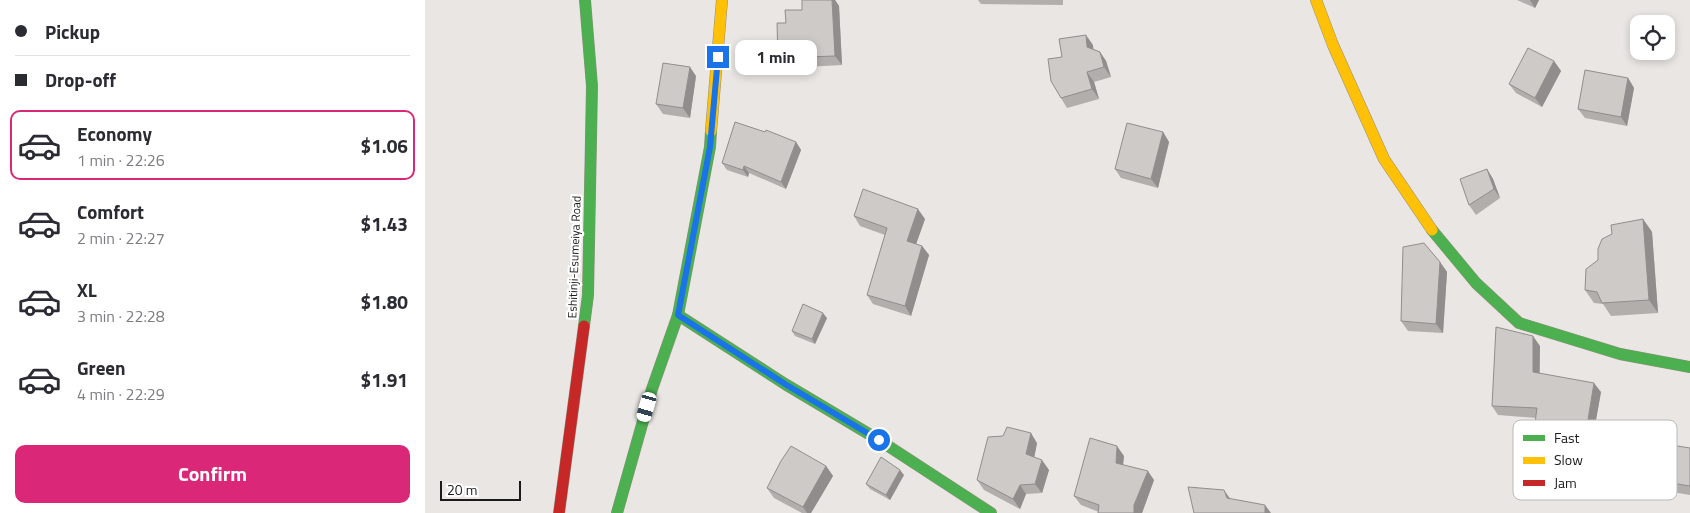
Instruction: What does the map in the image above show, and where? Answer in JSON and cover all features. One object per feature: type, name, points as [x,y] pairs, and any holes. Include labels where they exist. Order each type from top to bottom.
[{"type":"main road","name":"Eshitinji-Esumeiya Road","points":[[559,513],[588,295],[592,86],[585,0]]},
{"type":"main road","points":[[617,513],[652,389],[678,315],[710,147],[722,0]]},
{"type":"main road","points":[[1316,0],[1333,45],[1384,160],[1429,226],[1476,283],[1519,322],[1621,354],[1690,367]]},
{"type":"main road","points":[[678,315],[785,384],[879,440],[991,513]]},
{"type":"building","points":[[802,0],[832,0],[835,56],[778,58],[777,23],[786,23],[785,10],[802,10]]},
{"type":"building","points":[[1086,35],[1087,47],[1100,52],[1104,67],[1087,72],[1092,89],[1061,98],[1051,81],[1048,59],[1062,57],[1059,39]]},
{"type":"building","points":[[1528,48],[1554,61],[1535,98],[1509,84]]},
{"type":"building","points":[[663,63],[690,67],[683,108],[656,104]]},
{"type":"building","points":[[1585,70],[1628,78],[1621,117],[1578,109]]},
{"type":"building","points":[[735,122],[765,132],[766,130],[796,142],[781,182],[744,166],[743,170],[722,163]]},
{"type":"building","points":[[1127,123],[1163,132],[1151,179],[1115,169]]},
{"type":"building","points":[[1487,169],[1494,189],[1469,205],[1460,179]]},
{"type":"building","points":[[863,189],[918,209],[907,241],[922,246],[905,306],[867,295],[887,228],[854,216]]},
{"type":"building","points":[[1643,219],[1649,300],[1602,303],[1597,292],[1585,290],[1586,269],[1598,260],[1598,249],[1602,239],[1612,234],[1611,225]]},
{"type":"building","points":[[1424,243],[1440,262],[1436,324],[1401,321],[1403,247]]},
{"type":"building","points":[[803,304],[823,313],[812,339],[792,331]]},
{"type":"building","points":[[1496,327],[1533,336],[1533,372],[1594,383],[1588,420],[1535,420],[1537,408],[1492,406]]},
{"type":"building","points":[[1007,427],[1031,433],[1026,454],[1042,460],[1035,484],[1020,485],[1013,499],[977,480],[988,437],[1003,436]]},
{"type":"building","points":[[1090,438],[1117,446],[1116,463],[1148,471],[1134,505],[1134,513],[1098,513],[1099,505],[1074,496]]},
{"type":"building","points":[[791,446],[826,466],[803,507],[767,488]]},
{"type":"building","points":[[1677,446],[1690,448],[1690,486],[1677,484]]},
{"type":"building","points":[[881,457],[900,470],[886,495],[866,484]]},
{"type":"building","points":[[1188,487],[1224,490],[1227,498],[1265,505],[1265,513],[1194,513]]},
{"type":"traffic: fast","points":[[584,326],[588,295],[592,86],[585,0]]},
{"type":"traffic: fast","points":[[617,513],[652,389],[678,315],[710,147],[711,131]]},
{"type":"traffic: fast","points":[[1432,230],[1476,283],[1519,323],[1620,354],[1690,367]]},
{"type":"traffic: fast","points":[[678,315],[785,384],[879,440],[991,513]]},
{"type":"traffic: slow","points":[[711,131],[722,0]]},
{"type":"traffic: slow","points":[[1316,0],[1333,45],[1384,159],[1432,230]]},
{"type":"traffic: jam","points":[[559,513],[584,326]]},
{"type":"route","points":[[718,57],[710,147],[678,315],[785,384],[879,440]]}]
